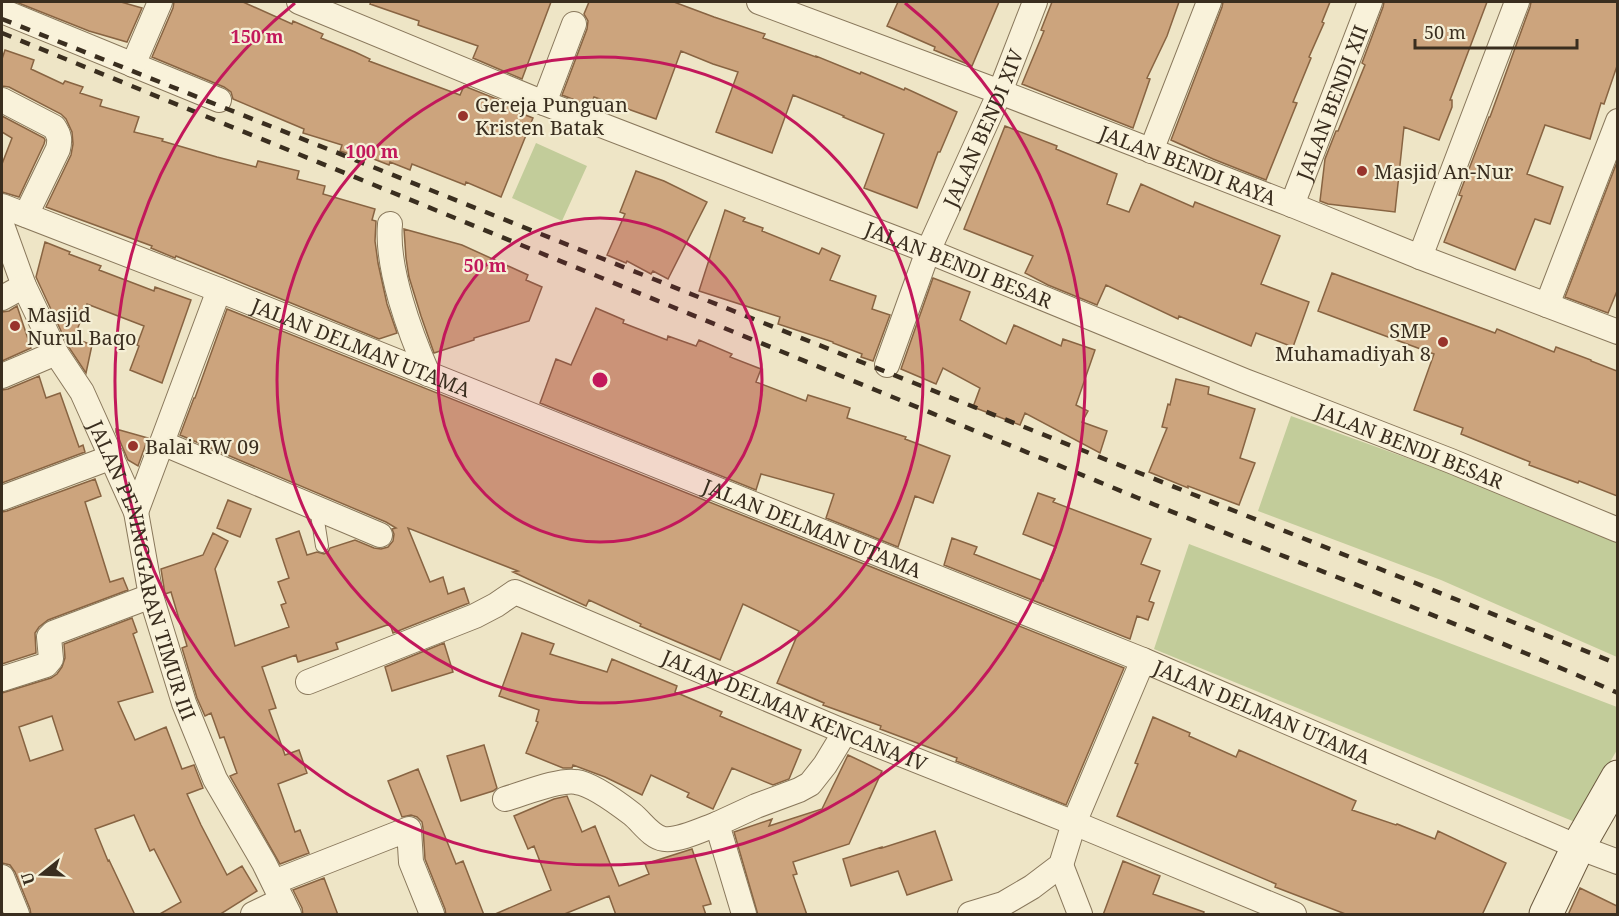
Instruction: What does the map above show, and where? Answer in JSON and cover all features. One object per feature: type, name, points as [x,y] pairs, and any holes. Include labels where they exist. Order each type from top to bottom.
[{"type":"street","points":[[133,64],[160,2]]},
{"type":"street","name":"JALAN BENDI BESAR","points":[[299,2],[544,103],[928,251],[1617,530]]},
{"type":"street","name":"JALAN BENDI RAYA","points":[[759,2],[1000,92],[1617,332]]},
{"type":"street","name":"JALAN BENDI XIV","points":[[887,365],[928,251],[1000,92],[1035,2]]},
{"type":"street","points":[[1151,151],[1209,2]]},
{"type":"street","name":"JALAN BENDI XII","points":[[1292,205],[1370,2]]},
{"type":"street","points":[[1420,257],[1517,2]]},
{"type":"street","points":[[2,11],[219,100]]},
{"type":"street","points":[[544,103],[574,24]]},
{"type":"street","points":[[2,100],[54,127],[60,140],[26,215]]},
{"type":"street","points":[[1547,305],[1617,121]]},
{"type":"street","name":"JALAN DELMAN UTAMA","points":[[2,206],[219,290],[1143,660],[1617,862]]},
{"type":"street","points":[[390,224],[393,261],[403,307],[413,339],[428,374]]},
{"type":"street","name":"JALAN PENINGGARAN TIMUR III","points":[[2,225],[24,286],[56,352],[81,392],[136,512],[151,596],[184,703],[215,779],[282,899]]},
{"type":"street","points":[[2,298],[24,286]]},
{"type":"street","points":[[136,512],[219,290]]},
{"type":"street","points":[[2,376],[56,352]]},
{"type":"street","points":[[162,443],[380,535]]},
{"type":"street","points":[[2,498],[112,457]]},
{"type":"street","name":"JALAN DELMAN KENCANA IV","points":[[308,682],[475,616],[515,592],[845,732],[1074,823],[1294,915]]},
{"type":"street","points":[[2,680],[46,665],[51,659],[49,637],[53,633],[151,596]]},
{"type":"street","points":[[970,915],[1003,904],[1032,887],[1061,865],[1074,823],[1143,660]]},
{"type":"street","points":[[505,799],[558,783],[574,781],[588,784],[632,814],[656,836],[665,839],[682,837],[810,784],[825,765],[845,732]]},
{"type":"street","points":[[1546,915],[1578,847],[1617,777]]},
{"type":"street","points":[[717,824],[744,915]]},
{"type":"street","points":[[253,915],[409,829],[411,862],[432,915]]},
{"type":"street","points":[[1061,865],[1080,915]]},
{"type":"street","points":[[2,877],[17,915]]},
{"type":"lane","points":[[316,508],[322,546]]},
{"type":"green space","points":[[536,143],[587,166],[562,221],[512,198]]},
{"type":"green space","points":[[1291,416],[1617,534],[1617,657],[1441,580],[1258,511]]},
{"type":"green space","points":[[1189,544],[1617,707],[1617,750],[1575,822],[1154,649]]},
{"type":"building","points":[[16,2],[121,2],[142,8],[127,42],[89,31]]},
{"type":"building","points":[[174,2],[243,2],[292,24],[293,21],[323,34],[321,38],[370,59],[369,61],[460,95],[464,86],[512,105],[510,109],[533,118],[501,197],[466,182],[465,185],[412,164],[410,170],[390,162],[389,165],[366,156],[365,159],[340,151],[342,145],[303,133],[304,129],[233,99],[231,92],[224,87],[152,57]]},
{"type":"building","points":[[371,2],[551,2],[522,79],[473,58],[478,46],[418,25],[419,21],[370,4]]},
{"type":"building","points":[[589,2],[674,2],[765,34],[763,38],[860,74],[861,72],[904,90],[905,88],[957,112],[940,152],[938,152],[917,208],[864,188],[884,134],[793,95],[772,153],[716,132],[738,72],[681,51],[656,119],[594,97],[590,106],[562,95],[587,29],[588,21],[584,14]]},
{"type":"building","points":[[898,2],[999,2],[972,66],[887,26]]},
{"type":"building","points":[[1052,2],[1179,2],[1167,36],[1147,78],[1150,79],[1133,128],[1022,84],[1044,31],[1041,30]]},
{"type":"building","points":[[1223,2],[1330,2],[1293,102],[1297,103],[1266,180],[1171,140]]},
{"type":"building","points":[[1384,2],[1487,2],[1450,100],[1452,100],[1452,107],[1439,140],[1404,127],[1395,212],[1328,204],[1320,201],[1325,159],[1365,65],[1362,63]]},
{"type":"building","points":[[1531,2],[1617,2],[1617,66],[1604,104],[1601,103],[1590,139],[1545,125],[1527,174],[1563,187],[1550,224],[1535,219],[1515,270],[1444,242],[1462,196],[1459,195]]},
{"type":"building","points":[[5,50],[34,60],[31,69],[63,84],[65,81],[83,87],[80,93],[102,100],[100,106],[139,117],[134,132],[256,167],[258,161],[299,171],[297,179],[325,186],[323,194],[375,209],[372,220],[376,221],[375,241],[378,263],[387,304],[397,333],[379,339],[176,256],[175,258],[151,248],[152,246],[46,207],[71,155],[72,132],[61,114],[9,87],[2,86],[2,59]]},
{"type":"building","points":[[2,116],[45,140],[19,197],[2,192],[2,164],[12,138],[2,132]]},
{"type":"building","points":[[1005,126],[1057,146],[1056,149],[1117,174],[1107,204],[1129,212],[1141,184],[1193,207],[1195,202],[1280,236],[1261,284],[1309,302],[1293,347],[1256,333],[1251,346],[1179,316],[1178,319],[1106,285],[1097,305],[1025,273],[1033,256],[964,229]]},
{"type":"building","points":[[1617,162],[1617,291],[1608,313],[1565,297]]},
{"type":"building","points":[[636,171],[664,181],[707,202],[668,279],[653,271],[651,274],[627,261],[626,263],[607,255],[625,214],[620,212]]},
{"type":"building","points":[[725,210],[745,218],[743,221],[763,228],[762,231],[819,254],[822,248],[840,256],[830,280],[876,296],[872,309],[890,315],[873,361],[833,342],[778,324],[780,317],[699,291]]},
{"type":"building","points":[[404,229],[462,245],[528,275],[526,280],[542,287],[529,321],[434,353],[409,277]]},
{"type":"building","points":[[45,242],[101,266],[99,270],[154,291],[155,287],[191,300],[162,383],[130,370],[144,326],[87,304],[74,338],[92,345],[86,373],[68,346],[36,277]]},
{"type":"building","points":[[1332,273],[1495,333],[1497,329],[1554,352],[1556,347],[1617,371],[1617,496],[1529,465],[1530,462],[1461,434],[1463,428],[1414,410],[1434,354],[1318,311]]},
{"type":"building","points":[[933,278],[970,292],[960,320],[1006,344],[1014,325],[1061,346],[1063,339],[1095,350],[1076,405],[1088,411],[1082,422],[1107,431],[1100,453],[1025,413],[1020,425],[973,407],[980,388],[943,368],[936,384],[901,369]]},
{"type":"building","name":"Masjid Nurul Baqo","points":[[17,306],[31,348],[2,361],[2,312]]},
{"type":"building","points":[[596,308],[624,320],[623,323],[667,340],[668,336],[696,346],[699,340],[732,354],[730,357],[761,369],[756,382],[806,401],[808,395],[850,408],[847,418],[906,437],[905,439],[950,456],[933,503],[915,496],[898,547],[826,518],[834,494],[761,474],[756,490],[540,403],[556,359],[571,365]]},
{"type":"building","points":[[227,309],[1124,668],[1066,805],[956,761],[957,758],[880,729],[881,726],[823,705],[824,703],[777,683],[799,631],[743,604],[720,660],[640,626],[641,624],[589,600],[586,606],[513,572],[518,571],[408,528],[430,582],[443,577],[448,594],[464,588],[469,603],[393,633],[390,624],[336,643],[338,649],[298,662],[296,655],[262,667],[276,708],[269,710],[285,755],[299,750],[307,773],[278,784],[295,832],[300,830],[309,853],[280,864],[230,776],[237,773],[224,737],[220,738],[211,713],[205,716],[197,698],[182,648],[187,646],[171,592],[165,594],[161,569],[203,555],[213,533],[228,541],[215,569],[235,646],[289,627],[281,605],[286,603],[278,582],[289,578],[276,539],[299,531],[307,555],[317,552],[324,554],[330,548],[355,540],[381,549],[388,547],[393,541],[392,529],[396,528],[180,435]]},
{"type":"building","points":[[39,376],[46,398],[60,393],[79,447],[83,445],[85,452],[2,483],[2,390]]},
{"type":"building","points":[[1176,379],[1209,387],[1208,394],[1255,409],[1240,458],[1255,463],[1239,505],[1149,472],[1167,428],[1162,427]]},
{"type":"building","name":"Balai RW 09","points":[[116,429],[148,438],[138,466],[128,460]]},
{"type":"building","points":[[95,479],[101,496],[85,502],[110,582],[123,578],[128,590],[48,620],[35,633],[36,653],[2,664],[2,512]]},
{"type":"building","points":[[1038,493],[1055,499],[1053,502],[1151,539],[1141,564],[1160,571],[1149,601],[1154,603],[1148,620],[1137,616],[1130,639],[944,565],[952,538],[977,547],[974,554],[1043,581],[1056,547],[1023,534]]},
{"type":"building","points":[[228,500],[251,509],[240,537],[217,528]]},
{"type":"building","points":[[132,618],[137,632],[133,634],[153,692],[118,702],[135,740],[166,727],[182,769],[194,765],[203,788],[187,794],[227,875],[242,866],[257,891],[219,915],[158,915],[181,902],[154,849],[150,851],[134,815],[95,829],[135,915],[31,915],[15,872],[10,865],[2,863],[2,693],[51,678],[57,674],[65,658],[64,644]],"holes":[[[52,716],[63,750],[30,761],[19,727]]]},
{"type":"building","points":[[522,633],[554,644],[550,654],[607,672],[612,659],[677,686],[675,692],[722,712],[720,716],[801,750],[789,779],[773,785],[732,768],[713,809],[687,797],[689,793],[651,775],[642,795],[573,765],[572,768],[563,768],[526,753],[538,722],[536,721],[539,710],[499,696]]},
{"type":"building","points":[[444,643],[453,672],[392,691],[385,667]]},
{"type":"building","points":[[1153,717],[1236,757],[1239,750],[1356,801],[1352,810],[1435,839],[1438,831],[1506,863],[1482,915],[1348,915],[1275,887],[1276,884],[1117,816],[1138,764],[1135,763]]},
{"type":"building","points":[[484,745],[497,788],[461,801],[447,756]]},
{"type":"building","points":[[848,755],[882,771],[849,844],[793,862],[797,874],[793,875],[807,915],[758,915],[734,832],[772,819],[769,826],[822,809]]},
{"type":"building","points":[[418,769],[456,864],[463,861],[484,915],[446,915],[425,859],[422,822],[411,815],[402,817],[388,781]]},
{"type":"building","points":[[567,796],[582,832],[595,826],[619,886],[649,874],[645,864],[692,849],[711,904],[703,906],[706,915],[616,915],[609,896],[562,915],[493,915],[551,890],[534,846],[528,849],[514,816]]},
{"type":"building","points":[[935,831],[952,880],[907,895],[898,871],[851,886],[843,859]]},
{"type":"building","points":[[1123,861],[1160,876],[1153,894],[1204,912],[1203,915],[1103,915]]},
{"type":"building","points":[[324,878],[338,915],[303,915],[293,890]]},
{"type":"building","points":[[1580,888],[1617,906],[1617,915],[1568,915]]},
{"type":"railway","points":[[2,19],[1618,664]]},
{"type":"railway","points":[[2,33],[1138,498],[1499,642],[1618,693]]},
{"type":"place","name":"Gereja Punguan Kristen Batak","points":[[463,116]]},
{"type":"place","name":"Masjid An-Nur","points":[[1362,171]]},
{"type":"place","name":"Masjid Nurul Baqo","points":[[15,326]]},
{"type":"place","name":"SMP Muhamadiyah 8","points":[[1443,342]]},
{"type":"place","name":"Balai RW 09","points":[[133,446]]}]
